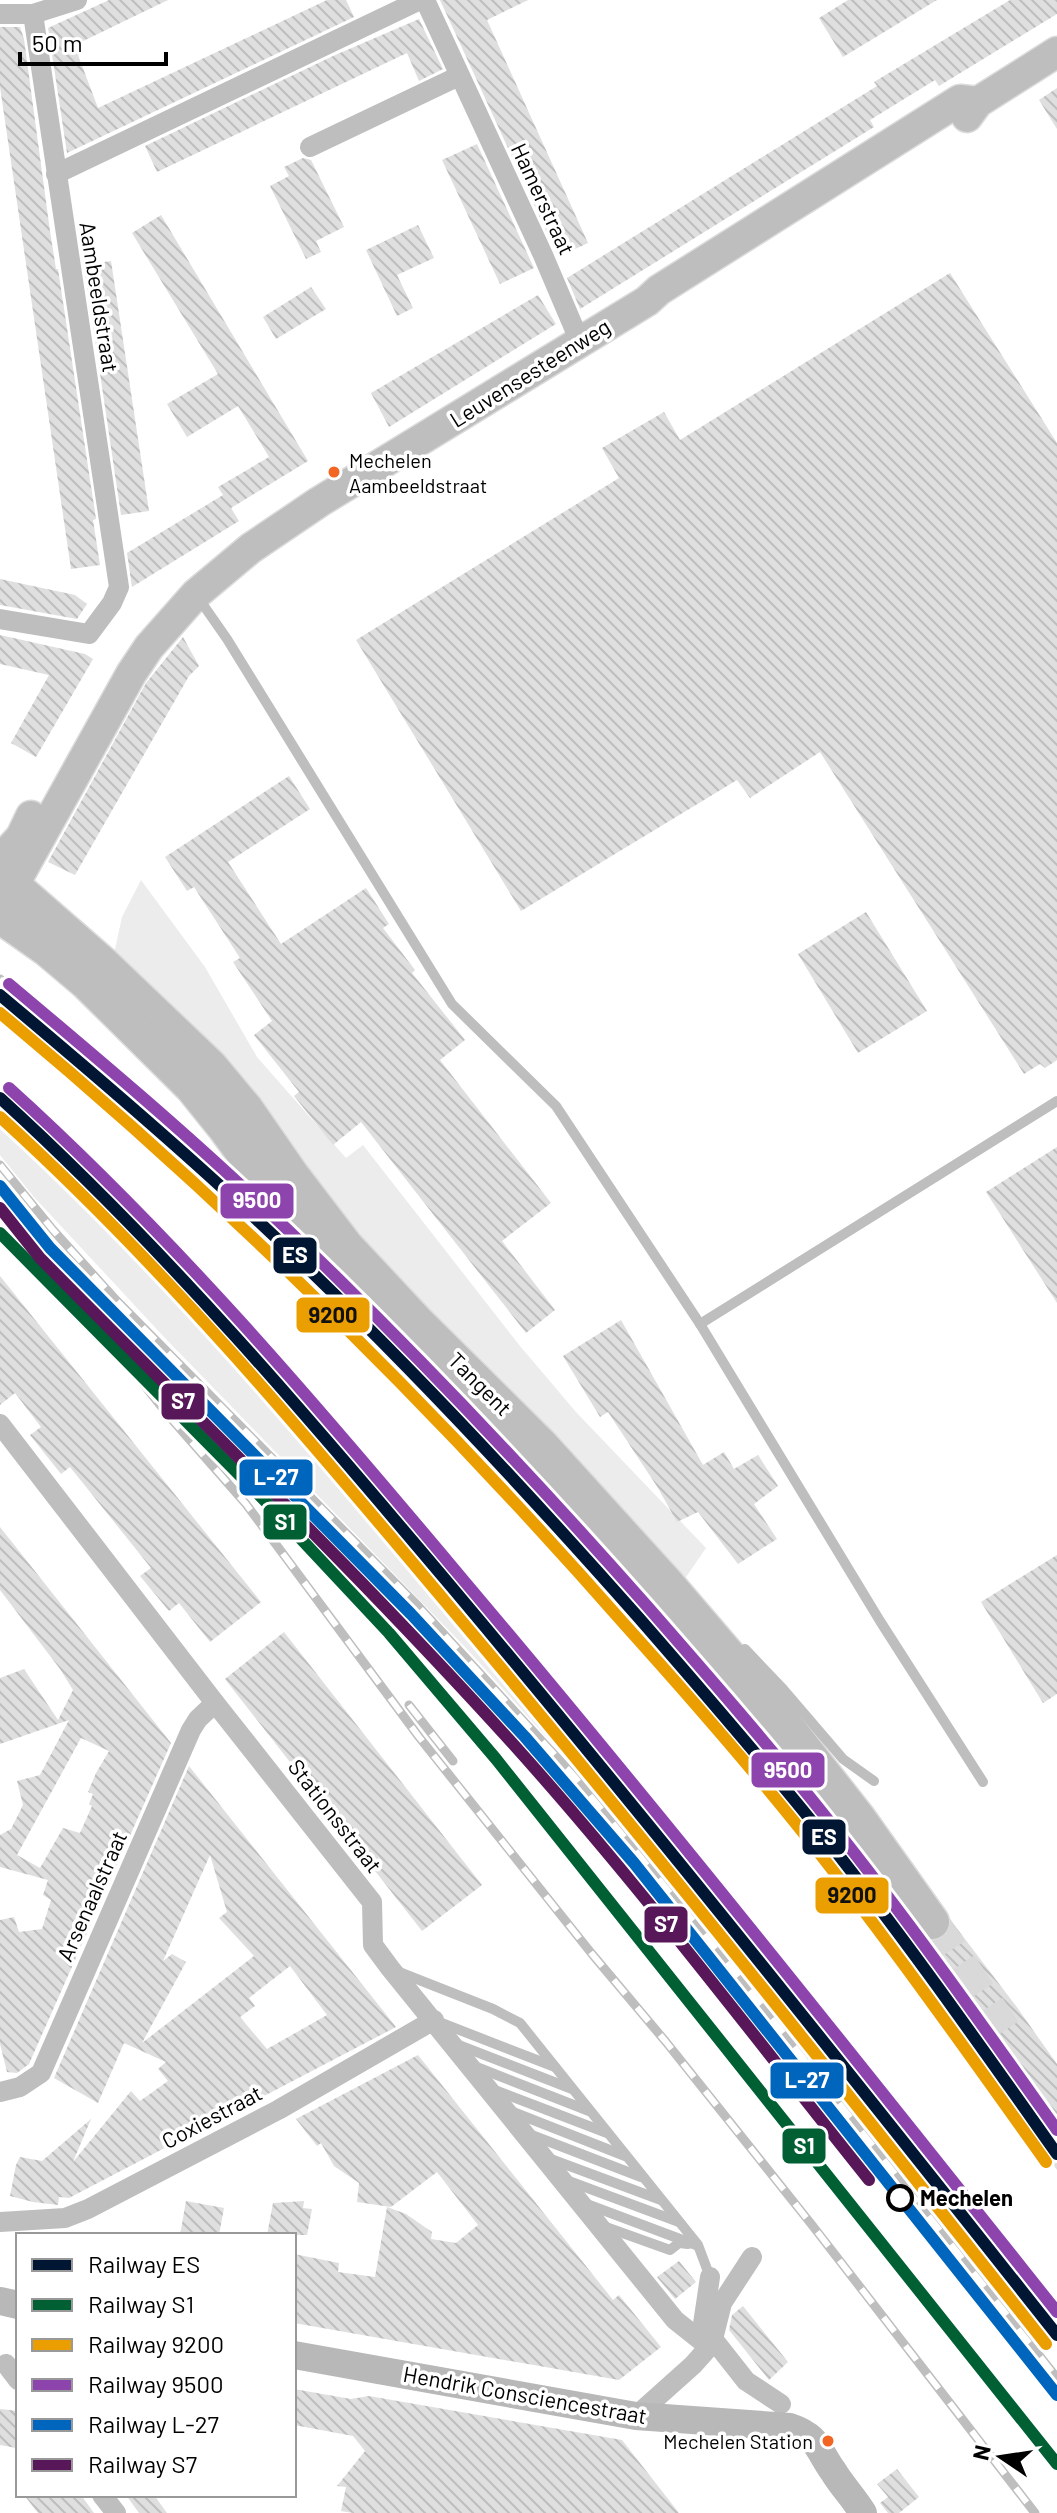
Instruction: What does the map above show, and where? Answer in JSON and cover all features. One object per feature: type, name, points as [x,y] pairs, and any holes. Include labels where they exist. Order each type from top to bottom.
[{"type":"highway","name":"Tangent","points":[[3,889],[103,964],[210,1066],[246,1109],[346,1246],[417,1322],[541,1445],[757,1689],[841,1795],[932,1922]]},
{"type":"highway","name":"Tangent","points":[[3,889],[48,950],[87,983],[192,1087],[312,1247],[402,1344],[508,1448],[625,1574],[710,1672],[807,1790],[870,1891]]},
{"type":"main road","name":"Leuvensesteenweg","points":[[3,889],[149,647],[196,594],[251,548],[319,502],[647,301],[659,290],[960,100],[978,102],[1057,52]]},
{"type":"main road","name":"Leuvensesteenweg","points":[[3,889],[21,837],[41,794],[135,635],[154,610],[223,554],[251,548]]},
{"type":"main road","points":[[0,826],[5,826],[41,794]]},
{"type":"street","points":[[0,14],[33,14],[77,0]]},
{"type":"street","points":[[56,174],[422,0]]},
{"type":"street","name":"Hamerstraat","points":[[422,0],[543,255],[580,342]]},
{"type":"street","name":"Aambeeldstraat","points":[[0,619],[89,634],[112,603],[119,587],[33,14]]},
{"type":"street","points":[[310,147],[459,76]]},
{"type":"street","name":"Stationsstraat","points":[[0,1424],[372,1902],[373,1945],[390,1968],[675,2320],[709,2347],[771,2419]]},
{"type":"street","name":"Arsenaalstraat","points":[[0,2092],[20,2087],[41,2073],[191,1730],[215,1703]]},
{"type":"street","name":"Coxiestraat","points":[[0,2222],[65,2218],[88,2209],[278,2110],[434,2020]]},
{"type":"street","points":[[752,2257],[722,2303],[713,2339],[771,2419]]},
{"type":"street","points":[[636,2416],[709,2347],[703,2324],[710,2277]]},
{"type":"street","name":"Hendrik Consciencestraat","points":[[296,2355],[636,2416],[771,2419],[812,2438],[863,2513]]},
{"type":"street","points":[[104,2497],[116,2513]]},
{"type":"lane","points":[[196,594],[227,639],[452,1004],[556,1106],[700,1324],[880,1621],[983,1782]]},
{"type":"lane","points":[[700,1324],[1057,1101]]},
{"type":"lane","points":[[668,1585],[703,1606]]},
{"type":"lane","points":[[733,1637],[843,1759],[874,1781]]},
{"type":"lane","points":[[836,1836],[859,1887],[922,1970]]},
{"type":"lane","points":[[390,1968],[520,2023],[698,2245],[710,2277]]},
{"type":"lane","points":[[434,2020],[556,2067]]},
{"type":"lane","points":[[450,2041],[574,2090]]},
{"type":"lane","points":[[468,2064],[592,2112]]},
{"type":"lane","points":[[487,2087],[609,2134]]},
{"type":"lane","points":[[505,2109],[627,2156]]},
{"type":"lane","points":[[524,2132],[645,2179]]},
{"type":"lane","points":[[542,2155],[662,2201]]},
{"type":"lane","points":[[560,2178],[680,2223]]},
{"type":"lane","points":[[578,2201],[698,2245]]},
{"type":"lane","points":[[597,2223],[670,2250],[679,2243],[698,2245]]},
{"type":"shaded area","points":[[141,880],[205,967],[257,1057],[346,1158],[363,1145],[520,1346],[576,1412],[706,1548],[684,1580],[379,1262],[114,954],[122,917]]},
{"type":"shaded area","points":[[0,1110],[92,1195],[196,1304],[563,1732],[551,1742],[465,1647],[164,1337],[34,1197],[0,1155]]},
{"type":"building","points":[[109,0],[168,0],[77,44],[83,53],[78,55],[98,108],[327,0],[346,0],[354,17],[67,153],[48,28]]},
{"type":"building","points":[[440,0],[528,0],[487,20],[588,243],[558,257]]},
{"type":"building","points":[[848,0],[937,0],[843,57],[819,18]]},
{"type":"building","points":[[1010,0],[1057,0],[1057,14],[939,86],[935,80],[870,120],[874,127],[580,309],[567,278],[877,86],[874,82]]},
{"type":"building","points":[[419,19],[443,69],[419,81],[407,53],[157,172],[145,146],[333,56]]},
{"type":"building","points":[[0,27],[20,27],[24,39],[50,231],[96,519],[93,520],[100,565],[71,569],[0,87]]},
{"type":"building","points":[[1057,88],[1057,129],[1039,100]]},
{"type":"building","points":[[477,144],[534,268],[500,284],[442,160]]},
{"type":"building","points":[[303,158],[311,160],[344,227],[316,241],[321,252],[306,259],[270,186],[289,176],[284,167]]},
{"type":"building","points":[[161,215],[308,461],[231,508],[239,521],[132,587],[127,553],[223,495],[218,487],[269,457],[238,406],[187,437],[167,404],[218,374],[132,233]]},
{"type":"building","points":[[418,225],[434,258],[397,275],[413,308],[397,316],[366,250]]},
{"type":"building","points":[[111,261],[149,511],[121,515],[84,265]]},
{"type":"building","points":[[950,273],[1057,443],[1057,1060],[1045,1068],[1040,1064],[1024,1074],[820,752],[750,798],[737,780],[521,911],[356,640],[619,478],[602,448],[664,412],[680,440]]},
{"type":"building","points":[[311,287],[326,309],[276,339],[263,317]]},
{"type":"building","points":[[538,295],[556,324],[389,427],[371,393]]},
{"type":"building","points":[[0,579],[75,595],[87,604],[77,619],[0,605]]},
{"type":"building","points":[[0,635],[85,654],[93,659],[36,757],[11,743],[49,675],[0,664]]},
{"type":"building","points":[[183,637],[199,666],[189,676],[75,875],[48,862],[146,683]]},
{"type":"building","points":[[289,776],[310,809],[228,862],[281,944],[366,888],[389,924],[383,928],[415,970],[412,973],[465,1040],[440,1060],[551,1203],[502,1241],[555,1310],[526,1333],[361,1122],[333,1145],[294,1096],[299,1092],[254,1035],[272,1021],[233,962],[240,958],[194,887],[187,891],[165,857]]},
{"type":"building","points":[[866,912],[927,1011],[858,1053],[798,954]]},
{"type":"building","points":[[1057,1147],[1057,1303],[986,1192]]},
{"type":"building","points":[[0,1276],[261,1602],[210,1642],[179,1603],[169,1611],[140,1576],[151,1568],[70,1467],[61,1474],[30,1435],[41,1427],[15,1393],[0,1405]]},
{"type":"building","points":[[621,1320],[703,1465],[724,1452],[734,1469],[758,1455],[778,1486],[754,1504],[777,1539],[738,1564],[698,1512],[677,1522],[608,1412],[600,1417],[563,1356]]},
{"type":"building","points":[[0,1527],[171,1743],[29,2064],[17,2073],[7,2072],[0,2044],[0,1920],[14,1917],[19,1932],[42,1929],[51,1900],[43,1895],[48,1880],[0,1867],[0,1835],[11,1829],[23,1805],[17,1781],[40,1775],[69,1720],[0,1744],[0,1678],[24,1669],[58,1720],[73,1690],[0,1590]],"holes":[[[81,1738],[109,1751],[88,1792],[93,1794],[89,1804],[92,1806],[80,1833],[63,1828],[40,1868],[17,1855]]]},
{"type":"building","points":[[1057,1555],[1057,1694],[1043,1703],[981,1602]]},
{"type":"building","points":[[284,1632],[482,1885],[422,1931],[225,1679]]},
{"type":"building","points":[[189,1766],[396,2027],[69,2198],[59,2197],[58,2205],[10,2196],[20,2157],[42,2161],[91,2119],[73,2162],[131,2091],[140,2101],[168,2081],[158,2069],[166,2062],[124,2043],[98,2103],[54,2078]],"holes":[[[210,1855],[227,1912],[219,1918],[254,1956],[142,2043],[186,1962],[172,1954],[163,1961]],[[290,1966],[327,2015],[267,2049],[240,2017],[255,2006],[249,1998]]]},
{"type":"building","points":[[889,1896],[916,1934],[924,1940],[935,1942],[943,1939],[950,1931],[952,1922],[1057,2064],[1057,2170],[922,1978],[929,1974],[930,1968],[883,1906]]},
{"type":"building","points":[[418,2055],[613,2300],[619,2295],[661,2347],[619,2380],[296,2323],[296,2254],[339,2263],[338,2272],[375,2277],[387,2207],[406,2214],[432,2232],[431,2239],[456,2243],[478,2225],[437,2172],[391,2207],[357,2202],[359,2183],[334,2166],[321,2143],[317,2146],[296,2119]]},
{"type":"building","points":[[186,2201],[224,2208],[219,2233],[180,2233]]},
{"type":"building","points":[[304,2201],[303,2208],[312,2209],[307,2235],[267,2233],[273,2203]]},
{"type":"building","points":[[679,2261],[696,2282],[675,2299],[657,2277]]},
{"type":"building","points":[[743,2306],[788,2362],[769,2380],[729,2330],[732,2315]]},
{"type":"building","points":[[296,2389],[351,2399],[369,2396],[622,2440],[679,2513],[341,2511],[346,2487],[337,2486],[365,2451],[353,2436],[296,2425]]},
{"type":"building","points":[[0,2409],[16,2411],[16,2448],[0,2445]]},
{"type":"building","points":[[897,2469],[919,2497],[899,2513],[888,2513],[880,2503],[888,2497],[877,2484]]},
{"type":"building","points":[[26,2497],[82,2497],[94,2513],[38,2513]]},
{"type":"building","points":[[127,2497],[155,2497],[167,2513],[139,2513]]},
{"type":"tunnel","points":[[870,1891],[938,1976],[1057,2145]]},
{"type":"tunnel","points":[[932,1922],[1004,2031]]},
{"type":"railway","points":[[0,979],[159,1114],[244,1192],[393,1338],[580,1532],[712,1683],[880,1888],[1057,2137]]},
{"type":"railway","points":[[0,1165],[116,1300],[419,1607],[574,1776],[735,1972],[1057,2378]]},
{"type":"railway","points":[[56,1274],[168,1415],[246,1504],[419,1737],[812,2225],[1035,2513]]},
{"type":"railway","points":[[220,1440],[353,1555]]},
{"type":"railway","points":[[409,1705],[453,1761]]},
{"type":"rail line","name":"9500","points":[[9,984],[173,1124],[268,1211],[462,1404],[555,1504],[717,1686],[829,1821],[917,1935],[1057,2130]]},
{"type":"rail line","name":"ES","points":[[0,995],[161,1133],[306,1267],[404,1364],[547,1515],[685,1670],[818,1829],[910,1949],[1057,2154]]},
{"type":"rail line","name":"9200","points":[[0,1013],[84,1084],[246,1231],[402,1384],[552,1544],[673,1679],[809,1840],[1046,2162]]},
{"type":"rail line","name":"9500","points":[[9,1088],[189,1265],[356,1453],[690,1853],[1057,2312]]},
{"type":"rail line","name":"ES","points":[[0,1098],[179,1275],[346,1463],[683,1868],[1057,2335]]},
{"type":"rail line","name":"9200","points":[[0,1117],[60,1173],[175,1291],[338,1474],[673,1877],[1046,2344]]},
{"type":"rail line","name":"L-27","points":[[0,1186],[50,1248],[411,1614],[525,1737],[634,1863],[1057,2395]]},
{"type":"rail line","name":"S7","points":[[0,1208],[40,1258],[339,1560],[514,1745],[650,1905],[869,2180]]},
{"type":"rail line","name":"S1","points":[[0,1233],[273,1509],[389,1633],[496,1759],[1057,2464]]},
{"type":"place","name":"Mechelen Aambeeldstraat","points":[[334,472]]},
{"type":"place","name":"Mechelen","points":[[900,2198]]},
{"type":"place","name":"Mechelen Station","points":[[828,2441]]}]
